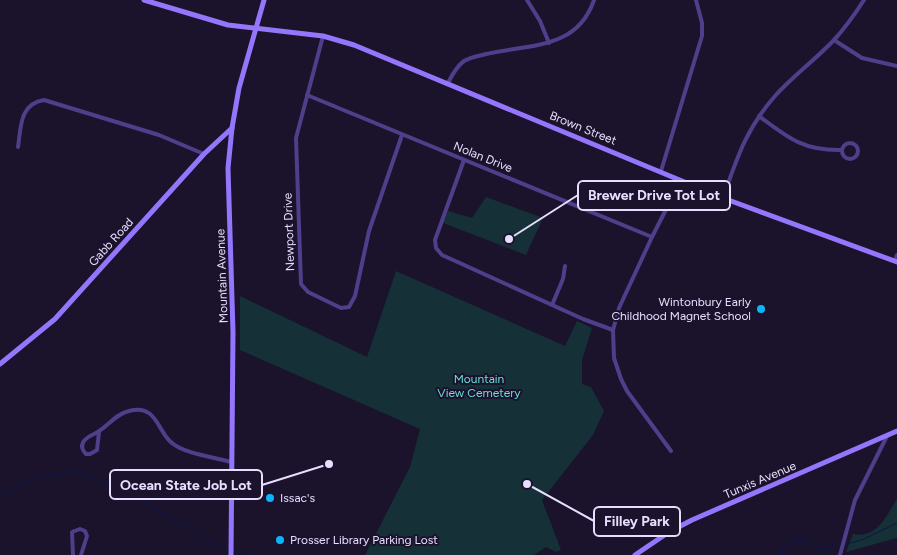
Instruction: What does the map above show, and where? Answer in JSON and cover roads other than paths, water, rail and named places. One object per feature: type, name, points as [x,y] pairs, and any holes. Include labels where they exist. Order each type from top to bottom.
[{"type":"street","name":"Brown Street","points":[[144,0],[228,25],[323,36],[354,45],[661,171],[722,198],[896,259]]},
{"type":"street","name":"Mountain Avenue","points":[[231,555],[233,332],[228,168],[239,88],[264,0]]},
{"type":"street","points":[[527,0],[540,21],[549,43]]},
{"type":"street","points":[[448,83],[459,66],[471,58],[494,52],[549,43],[565,36],[578,28],[587,16],[594,0]]},
{"type":"street","points":[[661,171],[702,36],[702,23],[696,0]]},
{"type":"street","points":[[722,198],[743,143],[759,116],[776,95],[834,40],[854,16],[864,0]]},
{"type":"street","name":"Newport Drive","points":[[323,36],[296,138],[301,284],[308,292],[340,308],[349,306],[355,296],[370,231],[402,135]]},
{"type":"street","points":[[834,40],[862,58],[897,66]]},
{"type":"street","name":"Nolan Drive","points":[[307,95],[652,238]]},
{"type":"street","points":[[18,147],[22,117],[29,106],[44,100],[160,135],[204,154]]},
{"type":"street","points":[[759,116],[788,138],[815,149],[842,150]]},
{"type":"street","name":"Gabb Road","points":[[0,364],[55,319],[204,154],[232,128]]},
{"type":"street","points":[[851,144],[856,147],[857,153],[855,157],[849,159],[844,157],[842,150],[846,145],[851,144]]},
{"type":"street","points":[[464,160],[435,240],[436,248],[442,255],[598,326],[613,330]]},
{"type":"street","points":[[671,451],[621,379],[614,358],[613,330],[619,308],[681,180]]},
{"type":"street","points":[[552,305],[563,279],[565,266]]},
{"type":"street","points":[[98,432],[97,450],[86,454],[82,444],[91,435],[127,411],[140,410],[148,413],[158,422],[171,442],[191,451],[231,462]]},
{"type":"street","name":"Tunxis Avenue","points":[[634,555],[669,532],[692,520],[897,431]]},
{"type":"street","points":[[840,555],[855,500],[887,436]]},
{"type":"street","points":[[73,555],[72,532],[80,529],[85,531],[87,536],[81,555]]},
{"type":"waterway","points":[[0,493],[7,493],[20,484],[48,475],[78,472],[124,490],[175,521],[190,526],[210,542],[225,550]]},
{"type":"waterway","points":[[848,544],[864,539],[897,523]]},
{"type":"waterway","points":[[785,555],[782,552],[783,548],[789,541],[805,540],[820,549],[839,545]]},
{"type":"waterway","points":[[236,552],[243,555]]},
{"type":"place","name":"Brewer Drive Tot Lot","points":[[509,239]]},
{"type":"place","name":"Wintonbury Early Childhood Magnet School","points":[[761,309]]},
{"type":"place","name":"Ocean State Job Lot","points":[[329,464]]},
{"type":"place","name":"Filley Park","points":[[527,484]]},
{"type":"place","name":"Issac's","points":[[270,498]]},
{"type":"place","name":"Prosser Library Parking Lost","points":[[280,540]]},
{"type":"park label","name":"Mountain View Cemetery","points":[[479,386]]}]
